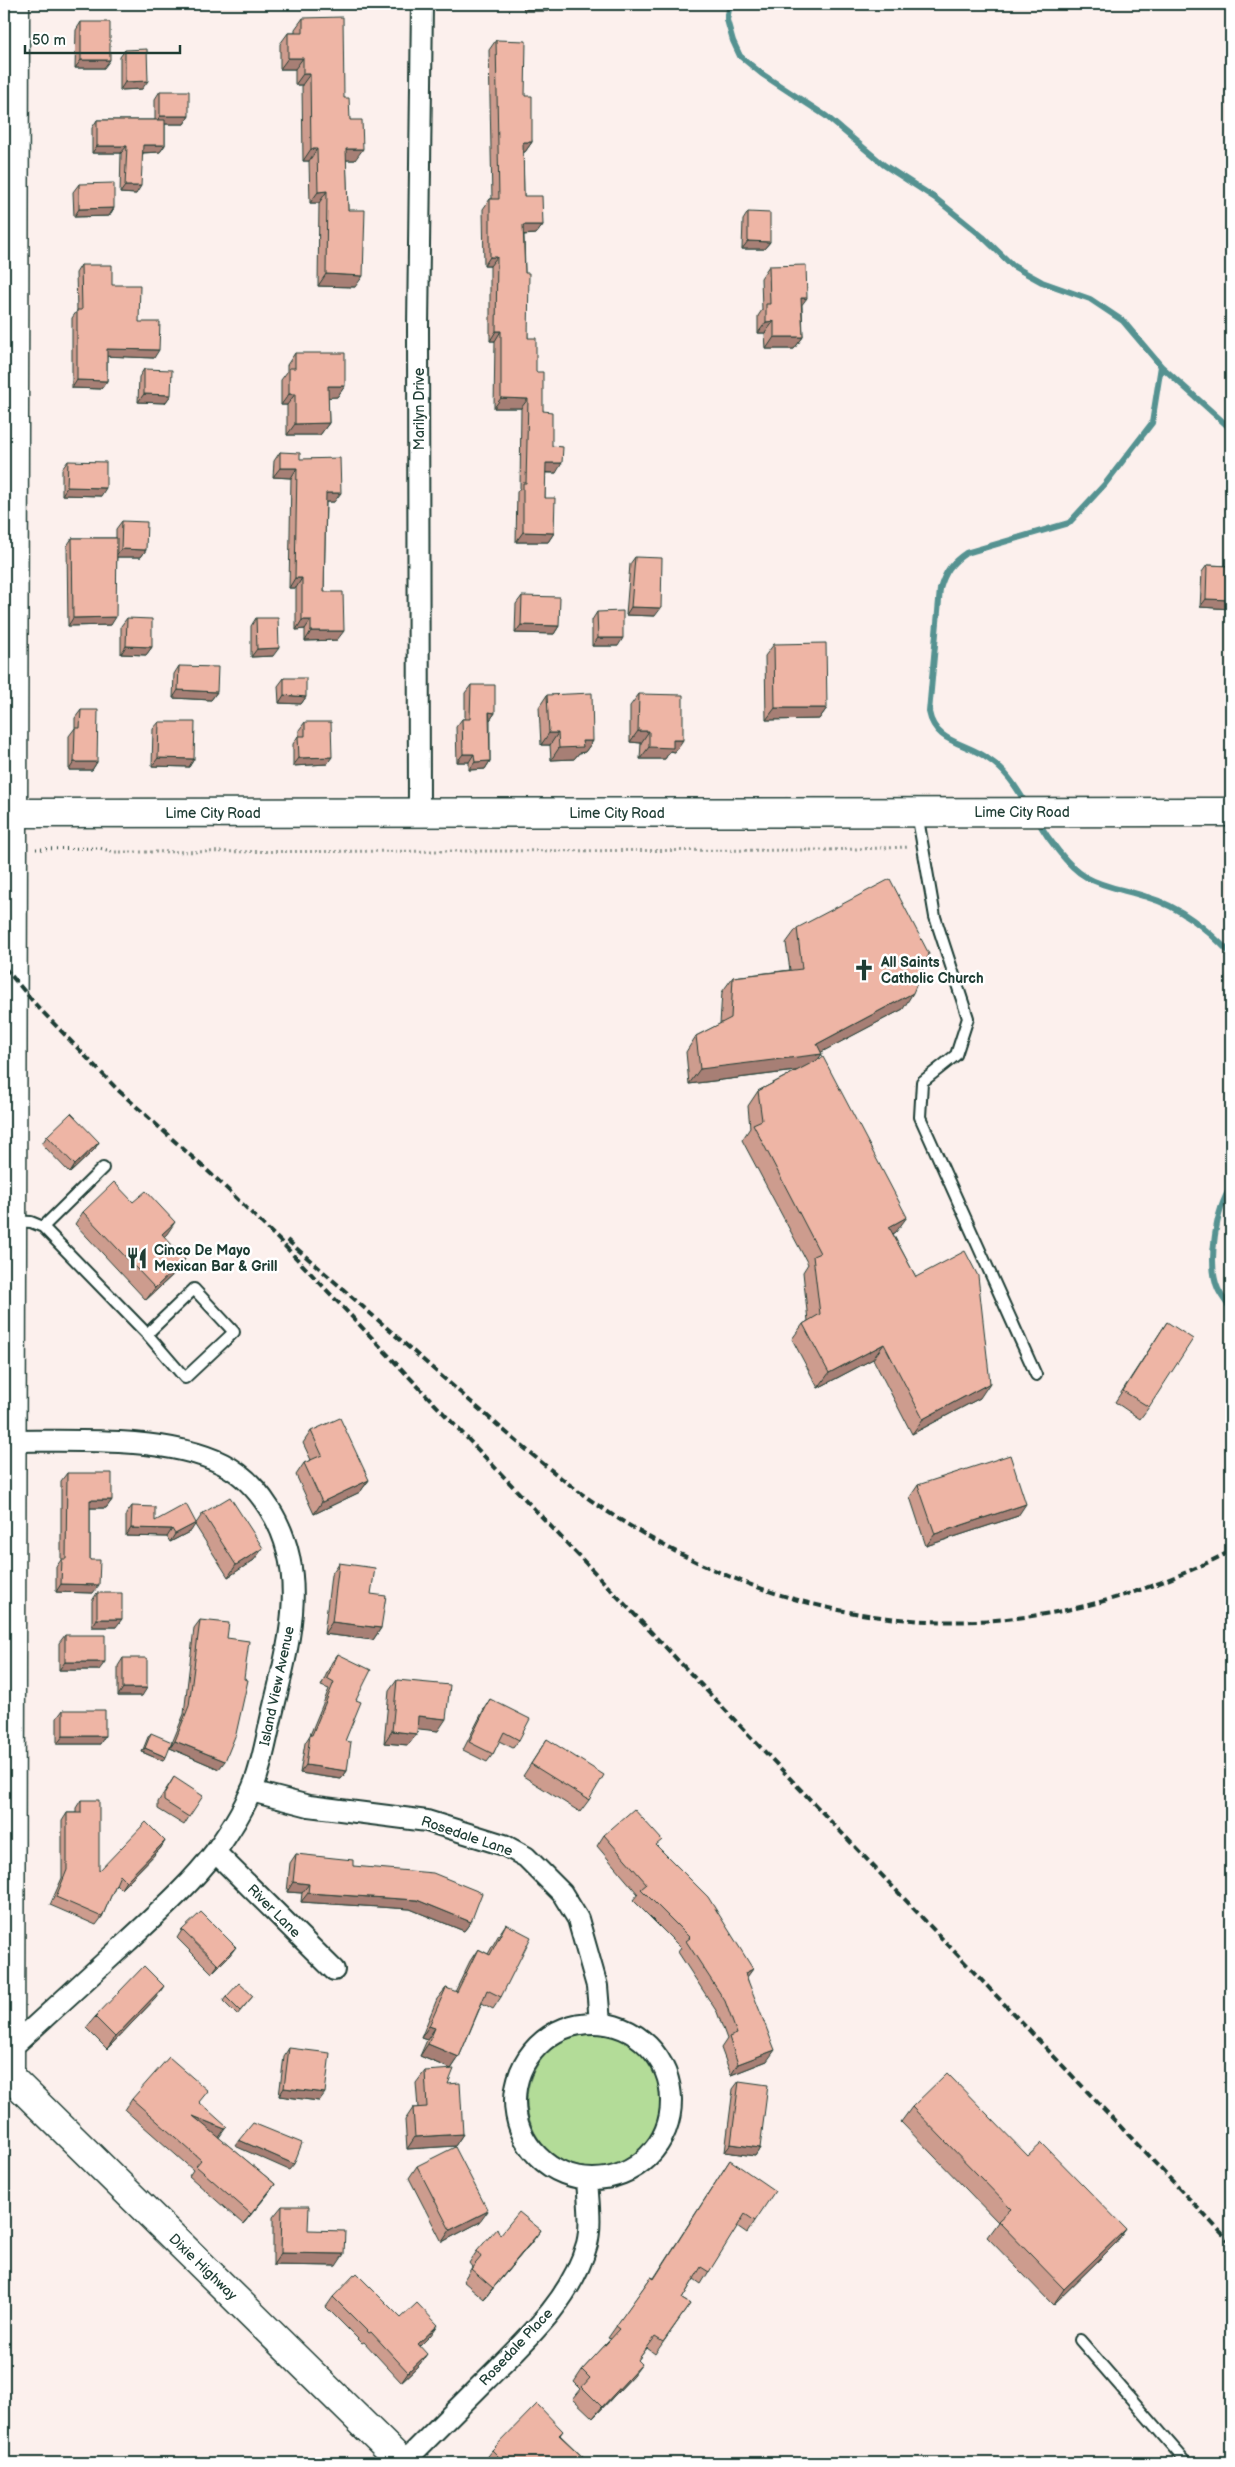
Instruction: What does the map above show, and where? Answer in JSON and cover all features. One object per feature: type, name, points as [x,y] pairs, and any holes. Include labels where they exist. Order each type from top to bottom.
[{"type":"street","points":[[8,2066],[7,1535],[11,1441],[8,1221],[12,850],[8,813],[9,355],[15,4]]},
{"type":"street","name":"Marilyn Drive","points":[[419,814],[418,318],[422,4]]},
{"type":"street","name":"Lime City Road","points":[[8,813],[1231,812]]},
{"type":"street","name":"Island View Avenue","points":[[8,2066],[215,1852],[251,1791],[256,1779],[282,1673],[294,1596],[289,1551],[278,1522],[259,1492],[236,1472],[222,1463],[192,1452],[160,1445],[11,1441]]},
{"type":"street","name":"Rosedale Lane","points":[[251,1791],[309,1806],[427,1820],[504,1845],[526,1857],[562,1893],[578,1919],[597,1986],[600,2023]]},
{"type":"street","name":"River Lane","points":[[215,1852],[334,1970]]},
{"type":"street","points":[[600,2023],[624,2029],[638,2037],[651,2049],[661,2063],[667,2078],[670,2110],[667,2126],[651,2153],[624,2173],[611,2177],[587,2179],[579,2178],[544,2163],[533,2152],[524,2139],[515,2112],[515,2094],[520,2073],[530,2055],[541,2042],[566,2028],[580,2024],[600,2023]]},
{"type":"street","name":"Dixie Highway","points":[[8,2066],[403,2463]]},
{"type":"street","name":"Rosedale Place","points":[[403,2463],[533,2332],[561,2297],[576,2271],[587,2243],[589,2220],[587,2179]]},
{"type":"lane","points":[[916,812],[935,917],[968,1018],[956,1055],[922,1082],[920,1117],[1036,1375]]},
{"type":"lane","points":[[42,1227],[103,1168]]},
{"type":"lane","points":[[8,1221],[31,1222],[42,1227],[147,1334],[186,1378],[234,1332],[194,1289],[147,1334]]},
{"type":"lane","points":[[1080,2340],[1187,2463]]},
{"type":"path","points":[[12,850],[99,848],[115,852],[828,850],[923,847]]},
{"type":"green space","points":[[594,2034],[620,2039],[641,2054],[656,2075],[661,2101],[656,2127],[641,2148],[620,2163],[594,2168],[568,2163],[547,2148],[532,2127],[527,2101],[532,2075],[547,2054],[568,2039]]},
{"type":"building","points":[[343,17],[344,98],[349,98],[350,120],[362,120],[363,149],[346,149],[348,210],[365,210],[363,276],[326,274],[327,191],[318,192],[317,149],[311,149],[310,74],[303,74],[303,58],[288,58],[288,33],[303,33],[303,18]]},
{"type":"building","points":[[81,22],[110,22],[110,60],[81,60]]},
{"type":"building","points":[[496,40],[526,41],[525,96],[532,96],[532,142],[523,142],[524,196],[542,196],[543,225],[523,225],[525,273],[529,273],[528,338],[536,338],[536,372],[543,372],[543,411],[552,412],[552,446],[563,447],[562,463],[546,463],[545,498],[555,498],[554,533],[523,532],[523,483],[526,483],[528,399],[501,398],[501,331],[496,331],[497,257],[490,257],[490,199],[499,199]]},
{"type":"building","points":[[147,49],[148,81],[125,82],[125,50]]},
{"type":"building","points":[[160,91],[189,91],[189,116],[160,116]]},
{"type":"building","points":[[97,120],[165,120],[165,145],[143,145],[141,186],[125,186],[127,146],[97,146]]},
{"type":"building","points":[[114,183],[114,208],[79,209],[79,184]]},
{"type":"building","points":[[748,212],[770,213],[770,242],[748,241]]},
{"type":"building","points":[[81,265],[112,265],[112,285],[140,285],[139,322],[160,322],[159,350],[107,349],[107,381],[77,380],[77,310],[82,310]]},
{"type":"building","points":[[806,265],[807,298],[801,298],[803,337],[774,337],[774,321],[766,322],[766,304],[770,304],[769,266]]},
{"type":"building","points":[[295,353],[345,353],[345,386],[328,386],[329,423],[295,424],[295,394],[289,394],[289,368],[295,368]]},
{"type":"building","points":[[144,369],[172,370],[171,395],[144,394]]},
{"type":"building","points":[[280,452],[300,453],[300,459],[340,458],[341,493],[326,493],[324,592],[343,592],[344,631],[311,631],[311,620],[302,620],[302,578],[295,578],[297,468],[280,468]]},
{"type":"building","points":[[68,461],[106,462],[106,488],[67,487]]},
{"type":"building","points":[[122,521],[147,522],[146,550],[121,549]]},
{"type":"building","points":[[72,538],[117,538],[116,617],[73,618]]},
{"type":"building","points":[[635,557],[662,558],[661,608],[631,607]]},
{"type":"building","points":[[1207,565],[1231,566],[1231,600],[1206,599]]},
{"type":"building","points":[[522,596],[560,597],[559,626],[521,625]]},
{"type":"building","points":[[623,611],[623,638],[598,638],[597,612]]},
{"type":"building","points":[[127,618],[152,619],[152,647],[126,646]]},
{"type":"building","points":[[256,618],[278,618],[279,648],[257,649]]},
{"type":"building","points":[[826,643],[827,708],[775,708],[774,644]]},
{"type":"building","points":[[179,666],[218,667],[217,692],[178,690]]},
{"type":"building","points":[[284,678],[306,678],[306,697],[284,695]]},
{"type":"building","points":[[471,685],[495,685],[495,713],[489,712],[490,761],[475,762],[474,754],[463,754],[462,719],[470,719]]},
{"type":"building","points":[[592,693],[593,741],[582,741],[583,747],[559,748],[558,733],[549,733],[547,695]]},
{"type":"building","points":[[639,694],[683,695],[683,740],[673,740],[673,748],[649,747],[649,731],[638,731]]},
{"type":"building","points":[[81,710],[98,710],[97,762],[74,762],[75,728],[80,728]]},
{"type":"building","points":[[159,722],[195,722],[194,759],[158,758]]},
{"type":"building","points":[[305,722],[331,722],[332,757],[299,758],[298,736],[305,736]]},
{"type":"building","points":[[890,879],[929,954],[913,993],[817,1044],[822,1054],[700,1069],[696,1036],[731,1018],[733,977],[802,969],[797,928]]},
{"type":"building","points":[[823,1057],[907,1217],[889,1227],[916,1277],[965,1251],[978,1276],[990,1383],[923,1419],[884,1344],[829,1373],[803,1324],[820,1314],[813,1256],[820,1253],[753,1124],[762,1120],[758,1091]]},
{"type":"building","points":[[71,1113],[99,1142],[75,1165],[47,1136]]},
{"type":"building","name":"Cinco De Mayo Mexican Bar & Grill","points":[[114,1182],[133,1202],[146,1191],[175,1222],[162,1234],[185,1259],[155,1288],[83,1212]]},
{"type":"building","points":[[1167,1322],[1193,1339],[1149,1407],[1123,1391]]},
{"type":"building","points":[[340,1418],[369,1480],[322,1502],[304,1463],[322,1455],[311,1431]]},
{"type":"building","points":[[1010,1455],[1026,1504],[935,1534],[918,1485]]},
{"type":"building","points":[[67,1473],[112,1473],[112,1500],[90,1500],[90,1560],[100,1560],[99,1585],[61,1584],[62,1559],[66,1559]]},
{"type":"building","points":[[230,1497],[263,1548],[236,1565],[203,1513]]},
{"type":"building","points":[[186,1504],[196,1523],[175,1534],[172,1529],[131,1528],[132,1506],[155,1507],[155,1521]]},
{"type":"building","points":[[339,1563],[375,1568],[371,1594],[386,1596],[381,1628],[332,1622]]},
{"type":"building","points":[[97,1593],[122,1593],[122,1619],[97,1619]]},
{"type":"building","points":[[200,1620],[229,1623],[227,1638],[249,1641],[244,1679],[248,1680],[236,1734],[225,1761],[175,1741],[189,1706]]},
{"type":"building","points":[[65,1635],[105,1635],[105,1662],[65,1662]]},
{"type":"building","points":[[338,1654],[371,1670],[356,1700],[361,1702],[345,1741],[351,1742],[347,1771],[306,1765],[310,1735],[312,1735],[334,1682],[327,1678]]},
{"type":"building","points":[[123,1658],[147,1658],[147,1688],[123,1688]]},
{"type":"building","points":[[397,1680],[450,1685],[446,1719],[418,1716],[417,1734],[392,1731]]},
{"type":"building","points":[[490,1699],[530,1719],[519,1740],[504,1732],[493,1754],[469,1742]]},
{"type":"building","points":[[63,1710],[105,1710],[105,1736],[63,1736]]},
{"type":"building","points":[[151,1733],[172,1742],[166,1757],[145,1748]]},
{"type":"building","points":[[547,1739],[604,1775],[589,1800],[531,1764]]},
{"type":"building","points":[[174,1777],[203,1796],[189,1817],[164,1801],[164,1794]]},
{"type":"building","points":[[81,1800],[99,1800],[99,1871],[146,1822],[165,1841],[126,1881],[120,1875],[102,1917],[56,1897],[67,1870],[67,1813],[81,1813]]},
{"type":"building","points":[[634,1809],[662,1840],[656,1845],[708,1897],[753,1969],[745,1973],[775,2050],[738,2064],[729,2037],[737,2034],[725,2001],[686,1941],[690,1938],[641,1889],[647,1884],[604,1835]]},
{"type":"building","points":[[296,1854],[353,1860],[353,1866],[433,1873],[482,1893],[471,1922],[417,1900],[308,1893],[309,1884],[293,1882]]},
{"type":"building","points":[[201,1912],[236,1947],[218,1965],[182,1930]]},
{"type":"building","points":[[506,1924],[531,1937],[501,1997],[487,1990],[459,2057],[428,2044],[435,2028],[429,2026],[446,1988],[457,1992],[478,1949],[490,1955]]},
{"type":"building","points":[[144,1966],[164,1986],[115,2037],[95,2017]]},
{"type":"building","points":[[239,1983],[253,1996],[240,2011],[226,1997]]},
{"type":"building","points":[[289,2048],[330,2053],[325,2093],[284,2088]]},
{"type":"building","points":[[169,2057],[208,2091],[199,2102],[227,2127],[225,2129],[193,2116],[275,2184],[251,2214],[196,2166],[201,2160],[132,2099]]},
{"type":"building","points":[[454,2069],[448,2084],[460,2083],[463,2134],[415,2137],[413,2108],[427,2107],[425,2071]]},
{"type":"building","points":[[947,2073],[1028,2156],[1042,2143],[1126,2229],[1064,2289],[998,2221],[1011,2209],[912,2107]]},
{"type":"building","points":[[739,2081],[768,2085],[760,2148],[731,2144]]},
{"type":"building","points":[[253,2123],[302,2143],[294,2164],[239,2140]]},
{"type":"building","points":[[455,2147],[488,2211],[450,2230],[417,2166]]},
{"type":"building","points":[[730,2160],[775,2191],[755,2221],[745,2214],[709,2272],[701,2267],[682,2299],[690,2304],[663,2342],[655,2337],[638,2360],[642,2364],[602,2407],[582,2387],[590,2378],[582,2370],[620,2329],[616,2326],[651,2277],[654,2279]]},
{"type":"building","points":[[282,2206],[309,2206],[308,2230],[345,2231],[344,2254],[281,2253]]},
{"type":"building","points":[[519,2212],[541,2230],[493,2288],[471,2269],[481,2257],[477,2251],[497,2228],[500,2235]]},
{"type":"building","points":[[356,2273],[401,2318],[417,2303],[438,2325],[418,2344],[427,2354],[408,2372],[371,2332],[369,2333],[333,2297]]},
{"type":"building","points":[[537,2404],[563,2431],[559,2435],[589,2463],[505,2463],[492,2450]]},
{"type":"waterway","points":[[730,4],[727,20],[740,56],[762,74],[826,116],[884,165],[935,198],[983,237],[1013,266],[1042,282],[1090,299],[1123,321],[1161,366],[1231,429]]},
{"type":"waterway","points":[[1027,805],[1015,785],[1000,768],[978,753],[944,736],[932,722],[929,712],[940,589],[949,568],[966,553],[1069,523],[1105,484],[1152,423],[1161,366]]},
{"type":"waterway","points":[[1037,820],[1058,851],[1086,877],[1101,884],[1159,901],[1171,907],[1193,920],[1231,954]]},
{"type":"waterway","points":[[1231,1187],[1217,1222],[1213,1252],[1213,1266],[1218,1289],[1231,1309]]},
{"type":"railway","points":[[4,967],[37,1006],[118,1090],[221,1183],[280,1241],[1231,2243]]},
{"type":"railway","points":[[287,1240],[519,1444],[587,1498],[680,1554],[756,1587],[834,1609],[912,1620],[992,1620],[1072,1609],[1152,1586],[1231,1551]]},
{"type":"place","name":"All Saints Catholic Church","points":[[864,970]]},
{"type":"place","name":"Cinco De Mayo Mexican Bar & Grill","points":[[137,1258]]}]
